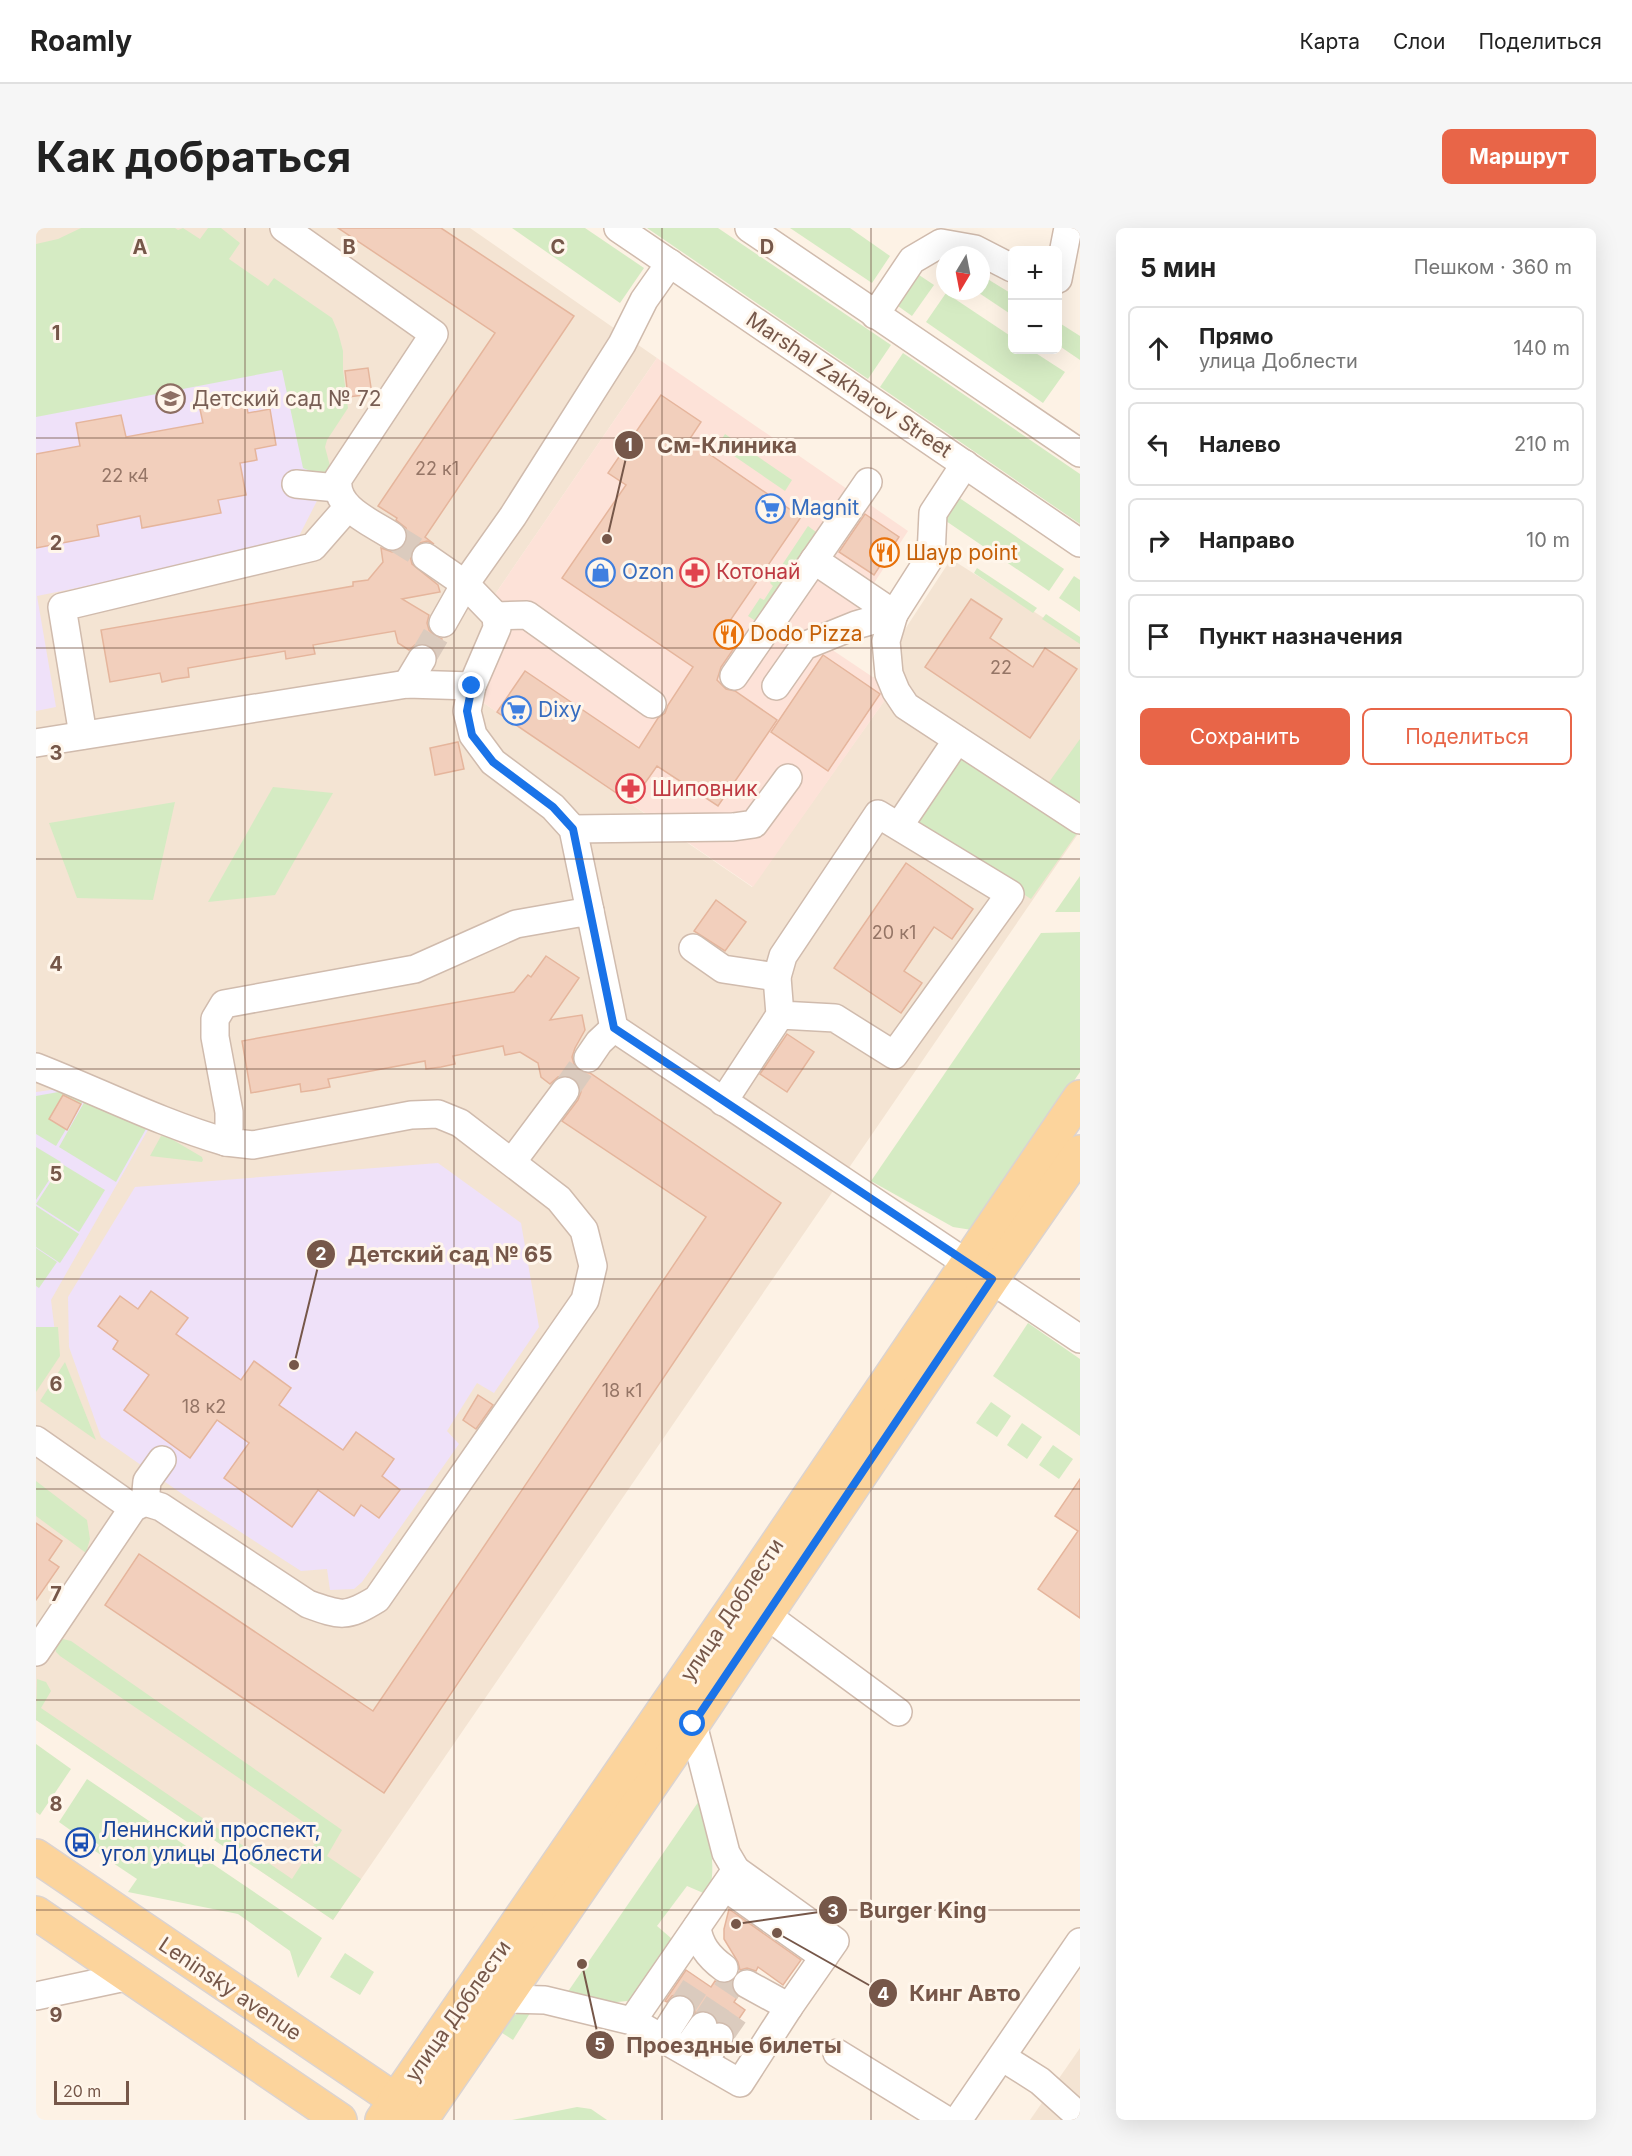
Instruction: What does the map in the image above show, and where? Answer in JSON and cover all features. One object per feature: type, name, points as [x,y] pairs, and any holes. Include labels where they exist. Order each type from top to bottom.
[{"type":"main road","name":"улица Доблести","points":[[409,2116],[979,1271],[1080,1097]]},
{"type":"main road","name":"улица Доблести","points":[[979,1271],[1080,1152]]},
{"type":"main road","name":"улица Доблести","points":[[409,2116],[504,1999],[693,1724],[754,1606]]},
{"type":"main road","name":"Leninsky avenue","points":[[36,1856],[409,2116]]},
{"type":"main road","points":[[36,1913],[340,2120]]},
{"type":"street","points":[[83,735],[62,607],[313,547],[342,498],[338,479],[434,334],[284,228]]},
{"type":"street","name":"Marshal Zakharov Street","points":[[618,228],[1080,543]]},
{"type":"street","points":[[748,228],[1080,453]]},
{"type":"street","points":[[1062,259],[1068,228]]},
{"type":"street","points":[[875,315],[912,260],[941,243],[975,249],[1008,266]]},
{"type":"street","points":[[443,623],[465,584],[532,486],[622,345],[644,300],[670,263]]},
{"type":"street","points":[[965,464],[933,513],[931,556],[894,614],[886,641],[889,675],[906,706],[1080,820]]},
{"type":"street","points":[[734,676],[868,482]]},
{"type":"street","points":[[296,484],[342,498],[392,536]]},
{"type":"street","points":[[426,557],[465,584],[496,616],[497,628],[472,686],[467,711],[472,735],[493,762],[553,807],[573,829],[614,1028],[1080,1338]]},
{"type":"street","points":[[814,560],[894,614]]},
{"type":"street","points":[[776,686],[804,646],[856,625],[894,614]]},
{"type":"street","points":[[496,616],[527,615],[652,704]]},
{"type":"street","points":[[407,684],[422,658]]},
{"type":"street","points":[[36,743],[407,684],[472,686]]},
{"type":"street","points":[[898,826],[957,740]]},
{"type":"street","points":[[573,829],[733,827],[754,824],[788,777]]},
{"type":"street","points":[[723,1102],[780,1015],[777,977],[783,956],[878,814],[1010,894],[894,1055],[835,1018],[780,1015]]},
{"type":"street","points":[[226,1142],[229,1112],[215,1037],[215,1019],[224,1004],[415,969],[516,924],[590,911]]},
{"type":"street","points":[[693,948],[723,969],[777,977]]},
{"type":"street","points":[[588,1058],[599,1042],[614,1028]]},
{"type":"street","points":[[36,1067],[82,1085],[165,1123],[226,1142],[253,1145],[411,1115],[438,1114],[460,1123],[559,1199],[584,1230],[593,1266],[585,1300],[377,1599],[357,1612],[334,1613],[308,1604],[161,1507],[139,1505],[36,1440]]},
{"type":"street","points":[[512,1162],[565,1090]]},
{"type":"street","points":[[36,1652],[139,1505],[147,1482],[162,1460]]},
{"type":"street","points":[[754,1606],[898,1712]]},
{"type":"street","points":[[645,2028],[702,1957],[731,1879],[693,1724]]},
{"type":"street","points":[[504,1999],[545,2000],[645,2028],[740,2083],[824,1957],[731,1879]]},
{"type":"street","points":[[958,2120],[1080,1942]]},
{"type":"street","points":[[36,1996],[130,1976]]},
{"type":"street","points":[[746,1993],[789,2007]]},
{"type":"street","points":[[645,2028],[670,2004]]},
{"type":"street","points":[[694,2057],[711,2032]]},
{"type":"street","points":[[837,2053],[946,2120]]},
{"type":"street","points":[[1002,2056],[1040,2081],[1080,2117]]},
{"type":"shaded area","points":[[36,228],[470,228],[657,358],[487,606],[475,697],[752,887],[892,690],[873,678],[951,559],[1080,641],[1080,831],[333,1920],[36,1720]]},
{"type":"shaded area","name":"Детский сад № 72","points":[[36,260],[290,312],[324,487],[295,544],[37,596],[56,707],[36,711]]},
{"type":"shaded area","points":[[657,358],[908,531],[831,649],[892,690],[753,887],[475,697],[487,606]]},
{"type":"shaded area","points":[[65,1088],[149,1128],[51,1300],[58,1357],[36,1390],[36,1092]]},
{"type":"shaded area","points":[[438,1163],[521,1223],[539,1327],[494,1393],[477,1383],[447,1431],[459,1444],[362,1582],[354,1589],[330,1590],[327,1569],[301,1571],[188,1498],[101,1437],[69,1347],[68,1297],[135,1187]]},
{"type":"shaded area","points":[[1080,2048],[1080,2120],[1030,2120]]},
{"type":"green space","points":[[81,228],[175,228],[178,230],[183,228],[200,239],[208,228],[221,228],[240,243],[229,259],[268,286],[274,278],[332,318],[343,351],[348,408],[327,440],[325,447],[330,466],[327,473],[320,475],[303,468],[282,370],[36,417],[36,244],[58,239]]},
{"type":"green space","points":[[512,228],[585,228],[644,268],[620,303]]},
{"type":"green space","points":[[647,228],[718,228],[891,345],[868,379]]},
{"type":"green space","points":[[790,228],[850,228],[890,256],[872,283]]},
{"type":"green space","points":[[919,275],[934,285],[912,316],[898,306]]},
{"type":"green space","points":[[990,281],[1008,292],[1008,312],[990,300]]},
{"type":"green space","points":[[941,300],[956,300],[1008,334],[1008,354],[1037,354],[1065,372],[1043,403],[926,322]]},
{"type":"green space","points":[[1062,325],[1080,336],[1080,360],[1062,348]]},
{"type":"green space","points":[[903,353],[1080,474],[1080,524],[880,387]]},
{"type":"green space","points":[[725,434],[792,480],[785,491],[718,445]]},
{"type":"green space","points":[[958,497],[1064,569],[1049,591],[943,519]]},
{"type":"green space","points":[[808,526],[820,535],[760,624],[748,616],[760,598],[764,600],[773,586],[770,583]]},
{"type":"green space","points":[[977,568],[1037,608],[1033,613],[974,573]]},
{"type":"green space","points":[[1074,576],[1080,580],[1080,612],[1059,598]]},
{"type":"green space","points":[[1046,614],[1080,637],[1080,644],[1042,619]]},
{"type":"green space","points":[[1080,739],[1080,812],[1044,789]]},
{"type":"green space","points":[[957,750],[1080,829],[1031,899],[910,821]]},
{"type":"green space","points":[[273,787],[333,793],[275,895],[208,902]]},
{"type":"green space","points":[[175,802],[153,900],[77,898],[49,823]]},
{"type":"green space","points":[[1080,876],[1080,912],[1055,912]]},
{"type":"green space","points":[[1080,932],[1080,1072],[972,1230],[953,1227],[871,1181],[1041,933]]},
{"type":"green space","points":[[64,1091],[83,1101],[56,1146],[36,1134],[36,1096]]},
{"type":"green space","points":[[86,1099],[146,1129],[116,1182],[59,1147]]},
{"type":"green space","points":[[161,1136],[168,1137],[202,1157],[202,1162],[150,1156]]},
{"type":"green space","points":[[36,1147],[61,1162],[36,1200]]},
{"type":"green space","points":[[62,1164],[105,1190],[79,1232],[36,1204]]},
{"type":"green space","points":[[36,1206],[79,1234],[60,1263],[36,1247]]},
{"type":"green space","points":[[36,1248],[57,1262],[39,1288],[36,1286]]},
{"type":"green space","points":[[1028,1323],[1080,1359],[1080,1436],[993,1376]]},
{"type":"green space","points":[[36,1327],[58,1327],[60,1356],[36,1392]]},
{"type":"green space","points":[[65,1362],[96,1440],[40,1401]]},
{"type":"green space","points":[[991,1402],[1011,1416],[997,1437],[976,1423]]},
{"type":"green space","points":[[1022,1423],[1042,1437],[1027,1459],[1007,1445]]},
{"type":"green space","points":[[1053,1445],[1073,1459],[1059,1479],[1039,1465]]},
{"type":"green space","points":[[36,1481],[87,1520],[90,1539],[86,1553],[36,1516]]},
{"type":"green space","points":[[63,1639],[71,1641],[342,1830],[327,1856],[361,1879],[333,1920],[36,1720],[37,1679],[46,1682],[51,1691],[41,1708],[292,1879],[321,1834],[60,1656],[56,1652],[55,1645]]},
{"type":"green space","points":[[36,1744],[71,1769],[40,1815],[36,1812]]},
{"type":"green space","points":[[87,1779],[322,1938],[298,1978],[290,1951],[238,1914],[128,1892],[137,1879],[95,1851],[99,1845],[76,1828],[73,1832],[59,1822]]},
{"type":"green space","points":[[699,1801],[711,1848],[711,1883],[708,1895],[687,1886],[657,1926],[672,1939],[674,1948],[637,1997],[628,2001],[606,2003],[567,1993]]},
{"type":"green space","points":[[345,1953],[374,1972],[360,1995],[330,1977]]},
{"type":"green space","points":[[532,2010],[513,2040],[499,2031],[513,2016]]},
{"type":"green space","points":[[577,2107],[591,2109],[607,2120],[512,2120]]},
{"type":"building","points":[[338,228],[441,228],[574,316],[425,537],[434,544],[427,541],[420,543],[413,549],[410,556],[412,564],[438,585],[440,592],[402,599],[429,615],[427,623],[429,630],[442,639],[435,650],[430,645],[422,643],[409,650],[398,643],[395,631],[313,645],[315,654],[286,659],[285,651],[188,668],[189,677],[162,682],[160,673],[110,682],[101,630],[353,586],[353,582],[368,580],[383,562],[381,548],[392,552],[400,550],[406,544],[408,536],[406,528],[396,520],[397,518],[378,506],[495,333]]},
{"type":"building","points":[[368,368],[372,394],[348,397],[345,371]]},
{"type":"building","points":[[244,392],[248,413],[270,409],[276,445],[255,449],[257,460],[240,463],[246,495],[218,500],[221,513],[142,528],[140,516],[97,525],[99,536],[36,548],[36,454],[80,446],[76,423],[121,415],[126,437],[203,423],[198,400]]},
{"type":"building","points":[[661,395],[701,422],[689,440],[801,517],[725,628],[741,638],[721,667],[717,680],[726,689],[735,691],[777,720],[718,806],[657,766],[631,803],[497,712],[525,671],[639,748],[658,718],[665,713],[693,667],[562,578],[626,485],[608,473]]},
{"type":"building","points":[[865,514],[899,537],[874,575],[839,552]]},
{"type":"building","points":[[971,599],[1002,619],[990,638],[1033,667],[1045,648],[1077,669],[1030,738],[925,667]]},
{"type":"building","points":[[823,655],[880,694],[828,771],[771,732]]},
{"type":"building","points":[[458,742],[464,769],[435,775],[430,748]]},
{"type":"building","points":[[906,863],[973,909],[952,939],[934,927],[904,971],[922,983],[901,1013],[834,968]]},
{"type":"building","points":[[716,900],[746,922],[725,951],[694,931]]},
{"type":"building","points":[[546,956],[579,978],[550,1020],[582,1015],[585,1030],[572,1057],[579,1071],[590,1073],[781,1203],[384,1793],[105,1605],[139,1554],[373,1711],[706,1217],[562,1121],[578,1100],[581,1092],[579,1084],[574,1078],[566,1075],[558,1077],[550,1084],[541,1077],[538,1063],[520,1052],[505,1055],[503,1046],[453,1056],[455,1064],[441,1067],[426,1069],[425,1061],[328,1079],[330,1087],[315,1090],[301,1092],[300,1084],[251,1093],[242,1041],[514,992],[528,975],[531,977]]},
{"type":"building","points":[[787,1034],[814,1052],[787,1092],[760,1074]]},
{"type":"building","points":[[63,1095],[81,1104],[67,1130],[49,1119]]},
{"type":"building","points":[[151,1291],[188,1318],[176,1334],[241,1380],[254,1361],[291,1388],[279,1405],[343,1450],[356,1432],[394,1459],[382,1476],[400,1490],[379,1518],[361,1505],[354,1516],[318,1490],[292,1527],[224,1478],[249,1443],[217,1420],[190,1458],[124,1410],[149,1375],[113,1349],[118,1341],[98,1326],[120,1296],[138,1309]]},
{"type":"building","points":[[478,1395],[493,1405],[476,1429],[463,1420]]},
{"type":"building","points":[[1080,1479],[1080,1618],[1038,1589],[1078,1531],[1055,1516]]},
{"type":"building","points":[[36,1523],[62,1541],[49,1560],[59,1567],[36,1600]]},
{"type":"building","points":[[729,1909],[801,1960],[783,1985],[758,1967],[756,1971],[747,1968],[740,1970],[738,1962],[724,1939]]},
{"type":"building","points":[[686,1970],[711,1987],[715,1981],[722,1984],[732,1981],[733,1992],[738,1996],[734,2002],[745,2010],[732,2029],[727,2023],[718,2022],[712,2013],[704,2010],[695,2013],[694,2003],[688,1996],[680,1994],[665,2001]]},
{"type":"tunnel","points":[[392,536],[426,557]]},
{"type":"tunnel","points":[[422,659],[443,623]]},
{"type":"tunnel","points":[[565,1091],[588,1058]]},
{"type":"tunnel","points":[[703,2026],[736,1976]]},
{"type":"tunnel","points":[[680,2010],[700,1979]]},
{"type":"tunnel","points":[[719,2037],[740,2007]]},
{"type":"place","name":"Детский сад № 72","points":[[171,399]]},
{"type":"place","name":"Magnit","points":[[770,508]]},
{"type":"place","name":"См-Клиника","points":[[607,539]]},
{"type":"place","name":"Шаур point","points":[[885,553]]},
{"type":"place","name":"Ozon","points":[[601,572]]},
{"type":"place","name":"Котонай","points":[[695,572]]},
{"type":"place","name":"Dodo Pizza","points":[[729,634]]},
{"type":"place","name":"Dixy","points":[[517,710]]},
{"type":"place","name":"Шиповник","points":[[631,789]]},
{"type":"place","name":"Детский сад № 65","points":[[294,1365]]},
{"type":"place","name":"Ленинский проспект, угол улицы Доблести","points":[[80,1842]]},
{"type":"place","name":"Burger King","points":[[736,1924]]},
{"type":"place","name":"Кинг Авто","points":[[777,1933]]},
{"type":"place","name":"Проездные билеты","points":[[582,1964]]},
{"type":"route","points":[[472,686],[467,711],[472,735],[493,762],[553,807],[573,829],[614,1028],[805,1157],[992,1279],[693,1724]]}]
